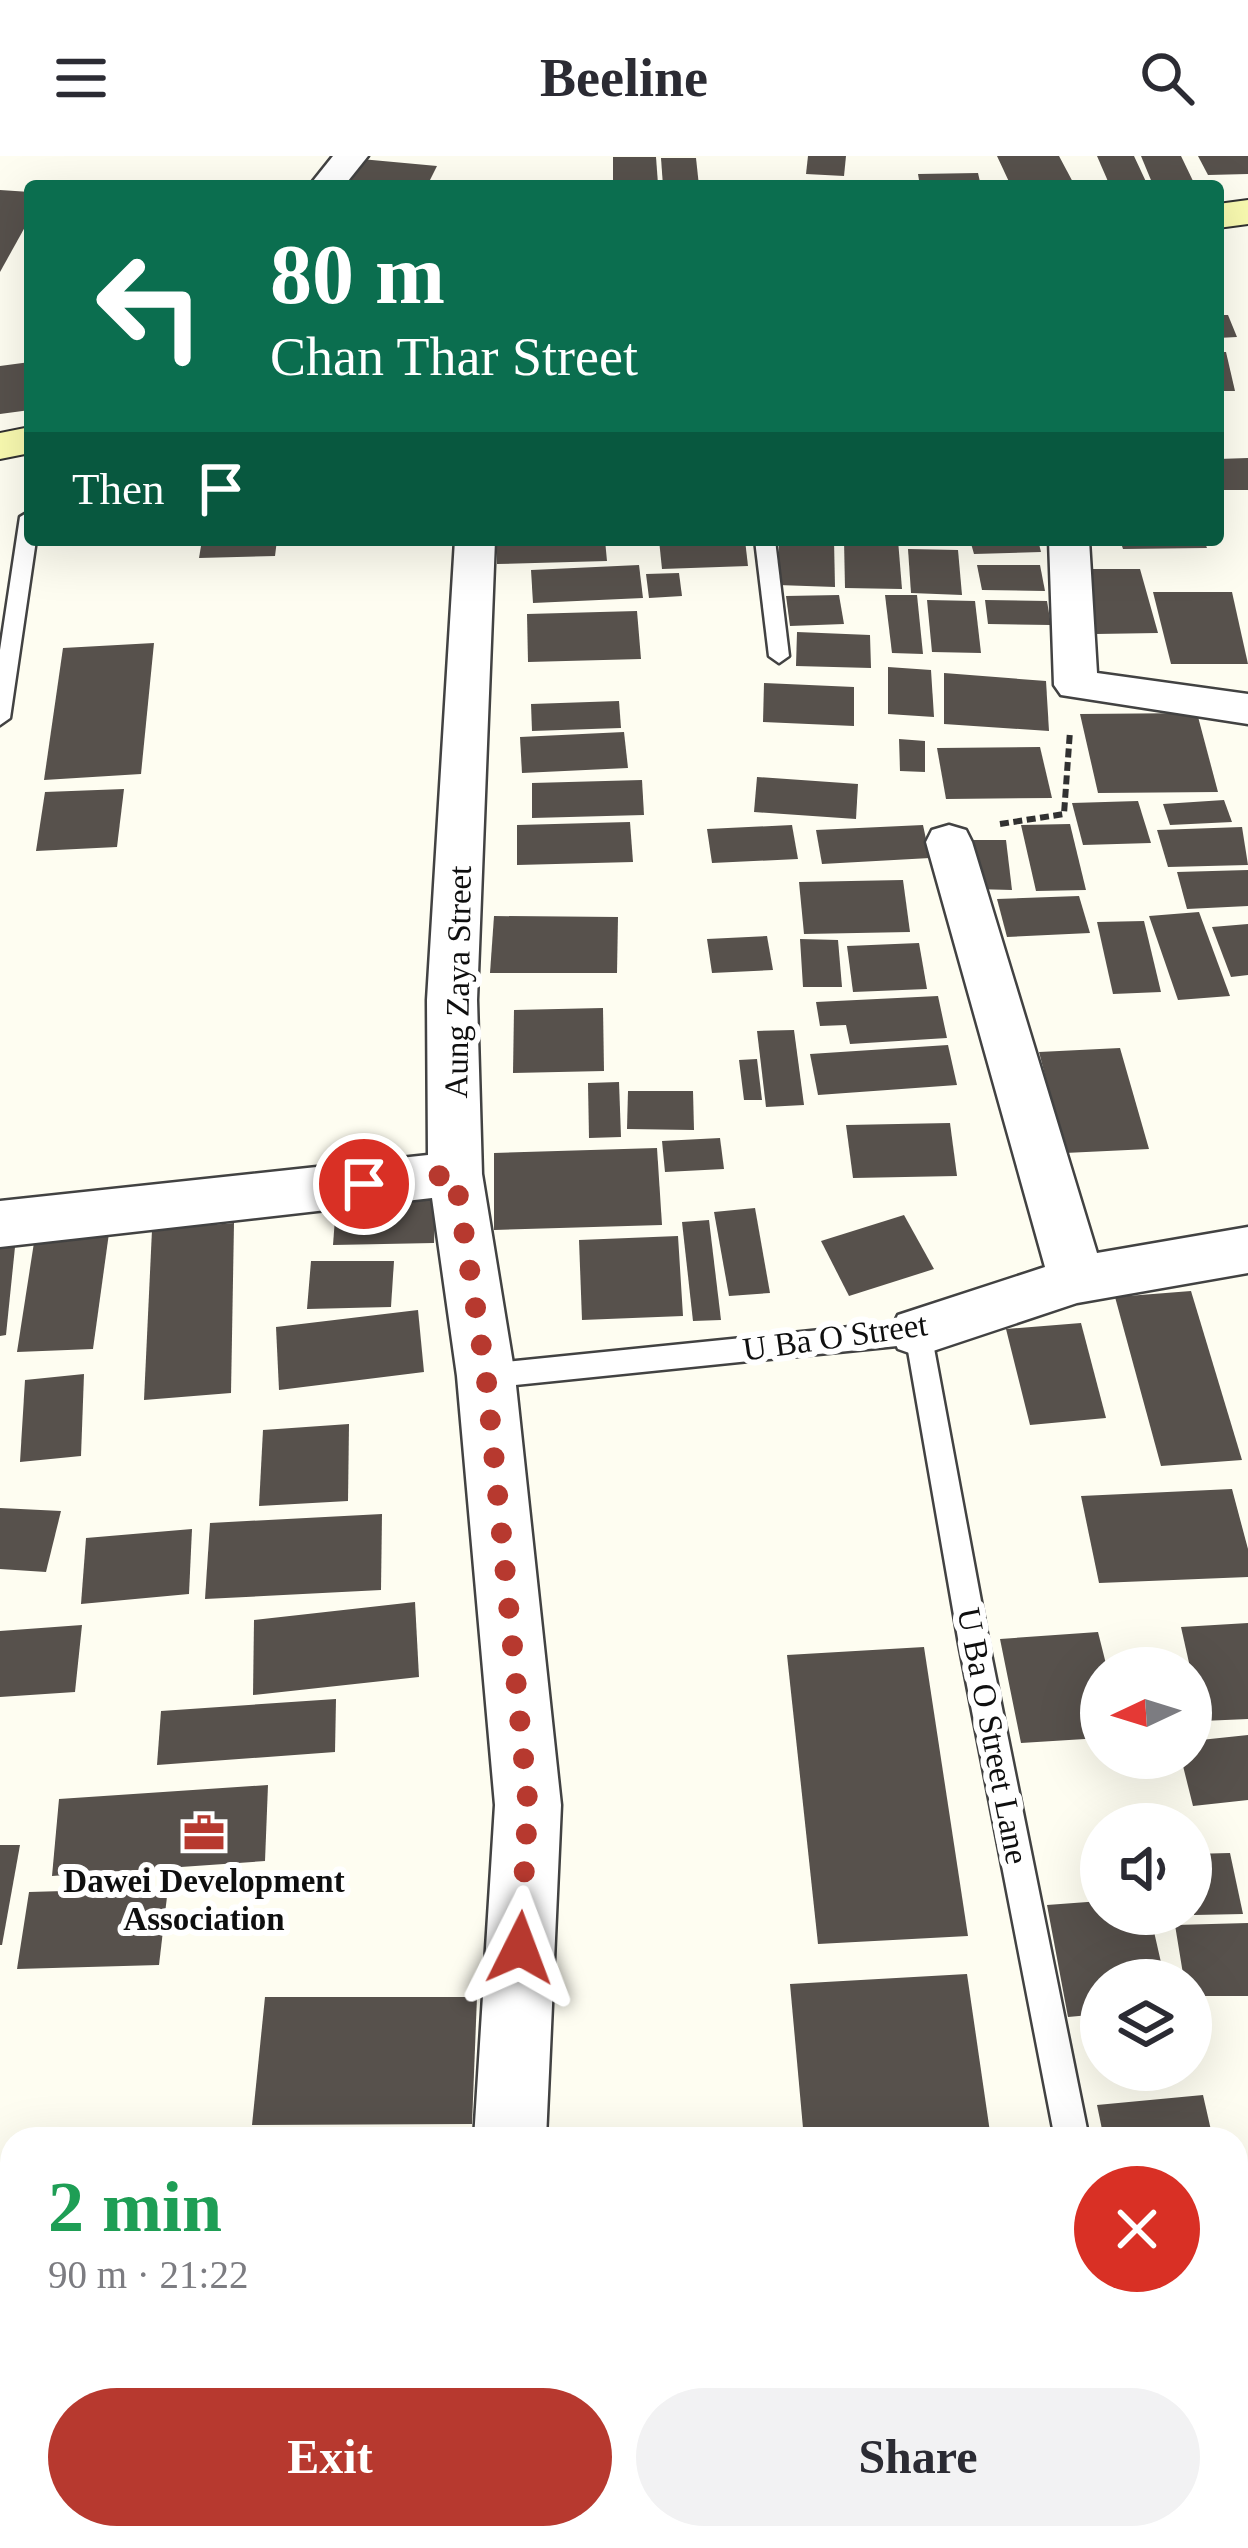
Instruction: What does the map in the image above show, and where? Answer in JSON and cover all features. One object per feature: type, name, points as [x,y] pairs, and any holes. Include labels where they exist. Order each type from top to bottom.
[{"type":"street","points":[[331,180],[351,156]]},
{"type":"street","name":"Aung Zaya Street","points":[[475,546],[452,1000],[455,1174],[486,1376],[528,1804],[511,2127]]},
{"type":"street","points":[[1069,546],[1076,685],[1248,709]]},
{"type":"street","points":[[949,842],[1078,1280]]},
{"type":"street","points":[[0,1224],[455,1174]]},
{"type":"street","name":"U Ba O Street","points":[[918,1332],[1078,1280],[1243,1264]]},
{"type":"lane","points":[[0,718],[26,546]]},
{"type":"lane","points":[[766,546],[779,656]]},
{"type":"lane","name":"U Ba O Street","points":[[486,1376],[918,1332]]},
{"type":"lane","name":"U Ba O Street Lane","points":[[918,1332],[1070,2127]]},
{"type":"path","points":[[949,842],[970,829],[1064,814],[1076,685]]},
{"type":"building","points":[[808,156],[846,156],[844,176],[806,174]]},
{"type":"building","points":[[997,156],[1059,156],[1072,180],[1008,180]]},
{"type":"building","points":[[1097,156],[1134,156],[1145,180],[1107,180]]},
{"type":"building","points":[[1141,156],[1181,156],[1193,180],[1151,180]]},
{"type":"building","points":[[1198,156],[1248,156],[1248,174],[1208,175]]},
{"type":"building","points":[[613,157],[656,157],[658,180],[613,180]]},
{"type":"building","points":[[661,158],[696,158],[698,180],[663,180]]},
{"type":"building","points":[[361,159],[437,166],[430,180],[350,180]]},
{"type":"building","points":[[978,173],[980,180],[919,180],[918,174]]},
{"type":"building","points":[[0,190],[24,192],[24,229],[0,272]]},
{"type":"building","points":[[1224,315],[1228,315],[1237,337],[1224,338]]},
{"type":"building","points":[[1224,352],[1226,352],[1235,391],[1224,391]]},
{"type":"building","points":[[24,363],[24,411],[0,414],[0,366]]},
{"type":"building","points":[[1248,458],[1248,490],[1224,490],[1224,459]]},
{"type":"building","points":[[201,546],[276,546],[275,556],[199,558]]},
{"type":"building","points":[[497,546],[606,546],[607,561],[497,564]]},
{"type":"building","points":[[660,546],[746,546],[748,566],[662,569]]},
{"type":"building","points":[[779,546],[834,546],[835,587],[778,585]]},
{"type":"building","points":[[844,546],[898,546],[902,589],[845,588]]},
{"type":"building","points":[[972,546],[1040,546],[1041,552],[974,554]]},
{"type":"building","points":[[1122,546],[1207,548],[1123,549]]},
{"type":"building","points":[[908,549],[958,550],[962,595],[911,593]]},
{"type":"building","points":[[639,565],[643,598],[533,603],[531,570]]},
{"type":"building","points":[[977,565],[1040,565],[1045,591],[982,590]]},
{"type":"building","points":[[1080,569],[1140,569],[1158,633],[1096,634]]},
{"type":"building","points":[[679,573],[682,596],[649,598],[646,574]]},
{"type":"building","points":[[1153,592],[1232,592],[1248,664],[1171,664]]},
{"type":"building","points":[[839,595],[844,624],[790,626],[786,596]]},
{"type":"building","points":[[885,595],[917,595],[923,654],[892,653]]},
{"type":"building","points":[[927,600],[975,601],[981,653],[932,652]]},
{"type":"building","points":[[985,600],[1047,601],[1051,625],[988,624]]},
{"type":"building","points":[[637,611],[641,659],[528,662],[527,614]]},
{"type":"building","points":[[797,632],[870,635],[871,668],[796,666]]},
{"type":"building","points":[[154,643],[141,774],[44,780],[63,648]]},
{"type":"building","points":[[888,667],[931,670],[934,717],[888,714]]},
{"type":"building","points":[[944,673],[1046,681],[1049,731],[944,724]]},
{"type":"building","points":[[764,683],[854,687],[854,726],[763,722]]},
{"type":"building","points":[[619,701],[621,728],[532,731],[531,704]]},
{"type":"building","points":[[1197,713],[1218,792],[1098,793],[1080,714]]},
{"type":"building","points":[[624,732],[628,768],[522,773],[520,737]]},
{"type":"building","points":[[899,739],[925,741],[925,772],[900,771]]},
{"type":"building","points":[[1040,747],[1052,798],[946,799],[937,748]]},
{"type":"building","points":[[757,777],[858,784],[856,819],[754,812]]},
{"type":"building","points":[[642,780],[644,815],[532,818],[532,783]]},
{"type":"building","points":[[124,789],[117,847],[36,851],[45,792]]},
{"type":"building","points":[[1224,800],[1232,822],[1170,825],[1163,804]]},
{"type":"building","points":[[1138,801],[1151,843],[1083,845],[1072,803]]},
{"type":"building","points":[[630,822],[633,862],[517,865],[517,825]]},
{"type":"building","points":[[1070,824],[1086,890],[1036,891],[1021,825]]},
{"type":"building","points":[[792,825],[798,859],[712,863],[707,829]]},
{"type":"building","points":[[923,825],[930,858],[822,864],[816,830]]},
{"type":"building","points":[[1242,827],[1248,865],[1168,867],[1157,830]]},
{"type":"building","points":[[968,840],[1006,840],[1012,890],[973,889]]},
{"type":"building","points":[[1248,870],[1248,906],[1187,909],[1177,872]]},
{"type":"building","points":[[903,880],[910,932],[804,934],[799,882]]},
{"type":"building","points":[[1079,896],[1090,933],[1007,937],[997,899]]},
{"type":"building","points":[[1199,912],[1230,996],[1178,1000],[1149,916]]},
{"type":"building","points":[[494,916],[618,917],[617,973],[490,973]]},
{"type":"building","points":[[1144,921],[1161,992],[1113,994],[1097,922]]},
{"type":"building","points":[[1248,924],[1248,975],[1231,977],[1212,927]]},
{"type":"building","points":[[767,936],[773,970],[712,973],[707,939]]},
{"type":"building","points":[[800,939],[838,940],[842,987],[803,987]]},
{"type":"building","points":[[919,943],[927,989],[853,992],[847,946]]},
{"type":"building","points":[[938,996],[947,1038],[850,1044],[846,1025],[820,1026],[816,1002]]},
{"type":"building","points":[[603,1008],[604,1071],[513,1073],[514,1010]]},
{"type":"building","points":[[794,1030],[804,1105],[766,1107],[757,1031]]},
{"type":"building","points":[[948,1045],[957,1085],[818,1095],[810,1054]]},
{"type":"building","points":[[1120,1048],[1149,1149],[1065,1153],[1039,1052]]},
{"type":"building","points":[[757,1059],[762,1100],[744,1100],[739,1060]]},
{"type":"building","points":[[619,1082],[621,1137],[589,1138],[588,1083]]},
{"type":"building","points":[[628,1091],[693,1091],[694,1130],[627,1129]]},
{"type":"building","points":[[950,1123],[957,1176],[853,1178],[846,1125]]},
{"type":"building","points":[[720,1138],[724,1169],[665,1172],[662,1141]]},
{"type":"building","points":[[657,1148],[662,1225],[494,1230],[494,1153]]},
{"type":"building","points":[[436,1190],[434,1243],[333,1245],[337,1192]]},
{"type":"building","points":[[755,1208],[770,1293],[729,1296],[714,1212]]},
{"type":"building","points":[[904,1215],[934,1269],[849,1296],[821,1241]]},
{"type":"building","points":[[709,1220],[721,1320],[693,1321],[682,1222]]},
{"type":"building","points":[[234,1223],[231,1393],[144,1400],[152,1230]]},
{"type":"building","points":[[109,1233],[93,1349],[17,1352],[35,1236]]},
{"type":"building","points":[[678,1236],[683,1316],[582,1320],[579,1240]]},
{"type":"building","points":[[15,1247],[6,1335],[0,1336],[0,1248]]},
{"type":"building","points":[[311,1261],[394,1261],[391,1307],[307,1309]]},
{"type":"building","points":[[1191,1291],[1242,1460],[1161,1466],[1115,1297]]},
{"type":"building","points":[[418,1310],[424,1372],[279,1390],[276,1327]]},
{"type":"building","points":[[1081,1323],[1106,1418],[1030,1425],[1006,1329]]},
{"type":"building","points":[[84,1374],[81,1456],[20,1462],[25,1380]]},
{"type":"building","points":[[349,1424],[348,1501],[259,1506],[263,1430]]},
{"type":"building","points":[[1232,1489],[1248,1549],[1248,1577],[1099,1583],[1081,1496]]},
{"type":"building","points":[[0,1508],[61,1511],[46,1572],[0,1569]]},
{"type":"building","points":[[382,1514],[381,1590],[205,1599],[210,1523]]},
{"type":"building","points":[[192,1529],[189,1594],[81,1604],[86,1538]]},
{"type":"building","points":[[415,1602],[419,1677],[253,1695],[254,1620]]},
{"type":"building","points":[[1248,1623],[1248,1719],[1212,1721],[1212,1647],[1185,1647],[1181,1627]]},
{"type":"building","points":[[82,1625],[75,1692],[0,1697],[0,1631]]},
{"type":"building","points":[[1098,1632],[1102,1647],[1080,1647],[1080,1739],[1021,1743],[1000,1639]]},
{"type":"building","points":[[924,1647],[968,1936],[818,1944],[787,1655]]},
{"type":"building","points":[[336,1699],[335,1752],[157,1765],[161,1711]]},
{"type":"building","points":[[1248,1735],[1248,1800],[1192,1803],[1186,1779],[1212,1779],[1212,1739]]},
{"type":"building","points":[[268,1785],[265,1861],[52,1876],[59,1799]]},
{"type":"building","points":[[0,1845],[20,1845],[2,1945],[0,1945]]},
{"type":"building","points":[[1212,1853],[1230,1853],[1243,1914],[1212,1915]]},
{"type":"building","points":[[168,1888],[159,1965],[17,1969],[29,1892]]},
{"type":"building","points":[[1080,1903],[1080,1935],[1155,1935],[1160,1959],[1080,1959],[1080,2016],[1068,2017],[1047,1905]]},
{"type":"building","points":[[1248,1923],[1248,1996],[1212,1996],[1212,1959],[1181,1959],[1177,1935],[1212,1935],[1212,1924]]},
{"type":"building","points":[[967,1974],[989,2127],[803,2127],[790,1984]]},
{"type":"building","points":[[265,1997],[477,1997],[472,2124],[252,2125]]},
{"type":"building","points":[[1203,2095],[1210,2127],[1102,2127],[1097,2105]]},
{"type":"place","name":"Dawei Development Association","points":[[204,1833]]},
{"type":"route","points":[[364,1184],[455,1174],[486,1376],[528,1804],[520,1948]]}]
